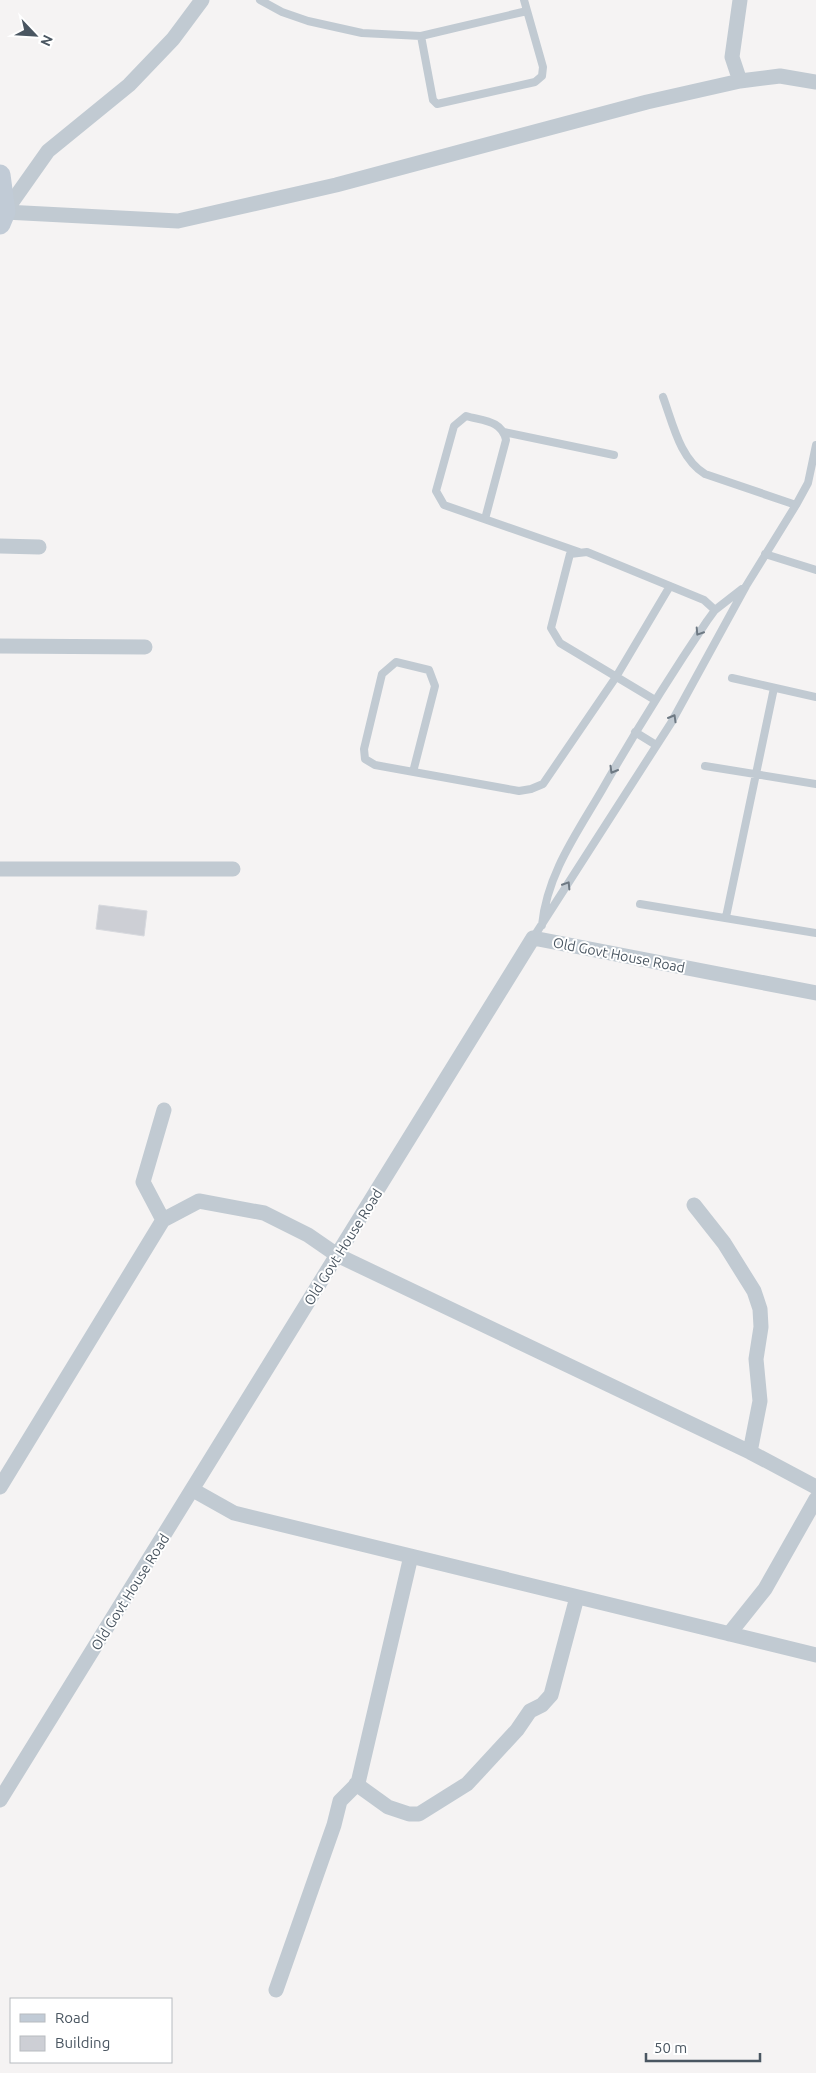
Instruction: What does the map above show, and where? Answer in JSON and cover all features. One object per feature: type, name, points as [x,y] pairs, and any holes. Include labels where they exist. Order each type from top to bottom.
[{"type":"street","points":[[2,216],[48,151],[128,85],[173,39],[202,0]]},
{"type":"street","points":[[740,0],[732,57],[740,81]]},
{"type":"street","points":[[2,216],[178,221],[336,185],[647,102],[740,81],[780,76],[816,82]]},
{"type":"street","points":[[0,176],[2,216]]},
{"type":"street","points":[[0,546],[39,547]]},
{"type":"street","points":[[0,646],[145,646]]},
{"type":"street","points":[[0,869],[233,869]]},
{"type":"street","name":"Old Govt House Road","points":[[0,1800],[538,932],[816,993]]},
{"type":"street","points":[[163,1220],[143,1182],[164,1110]]},
{"type":"street","points":[[0,1487],[163,1220],[199,1201],[264,1213],[308,1235],[337,1255],[750,1452],[816,1487]]},
{"type":"street","points":[[694,1205],[734,1259],[754,1292],[760,1309],[761,1327],[756,1359],[760,1401],[750,1452]]},
{"type":"street","points":[[193,1490],[234,1512],[816,1655]]},
{"type":"street","points":[[729,1634],[764,1589],[816,1499]]},
{"type":"street","points":[[276,1990],[334,1825],[340,1801],[356,1784],[411,1556]]},
{"type":"street","points":[[356,1784],[388,1807],[409,1814],[419,1814],[467,1784],[517,1730],[530,1711],[542,1705],[551,1695],[576,1597]]},
{"type":"lane","points":[[260,0],[282,12],[308,21],[362,33],[421,36],[526,11]]},
{"type":"lane","points":[[421,36],[433,100],[437,104],[445,104],[535,82],[542,76],[543,67],[524,0]]},
{"type":"lane","points":[[663,397],[686,457],[695,468],[705,474],[796,505]]},
{"type":"lane","points":[[485,519],[506,440],[504,432],[498,425],[466,416],[458,420],[454,426],[436,491],[438,498],[444,505],[579,552]]},
{"type":"lane","points":[[504,432],[614,455]]},
{"type":"lane","points":[[538,932],[656,745],[746,586],[796,505],[814,468],[816,445]]},
{"type":"lane","points":[[655,700],[560,643],[551,628],[570,554],[587,552],[704,600],[716,610]]},
{"type":"lane","points":[[765,554],[816,570]]},
{"type":"lane","points":[[413,772],[435,686],[429,670],[396,662],[382,674],[364,749],[365,759],[374,765],[413,772],[519,791],[531,789],[544,784],[616,677],[670,586]]},
{"type":"lane","points":[[538,932],[544,902],[558,864],[635,732],[716,610],[746,586]]},
{"type":"lane","points":[[732,678],[816,697]]},
{"type":"lane","points":[[726,918],[774,688]]},
{"type":"lane","points":[[635,732],[656,745]]},
{"type":"lane","points":[[705,766],[816,784]]},
{"type":"lane","points":[[640,904],[816,933]]},
{"type":"building","points":[[99,905],[147,911],[144,936],[96,929]]}]
